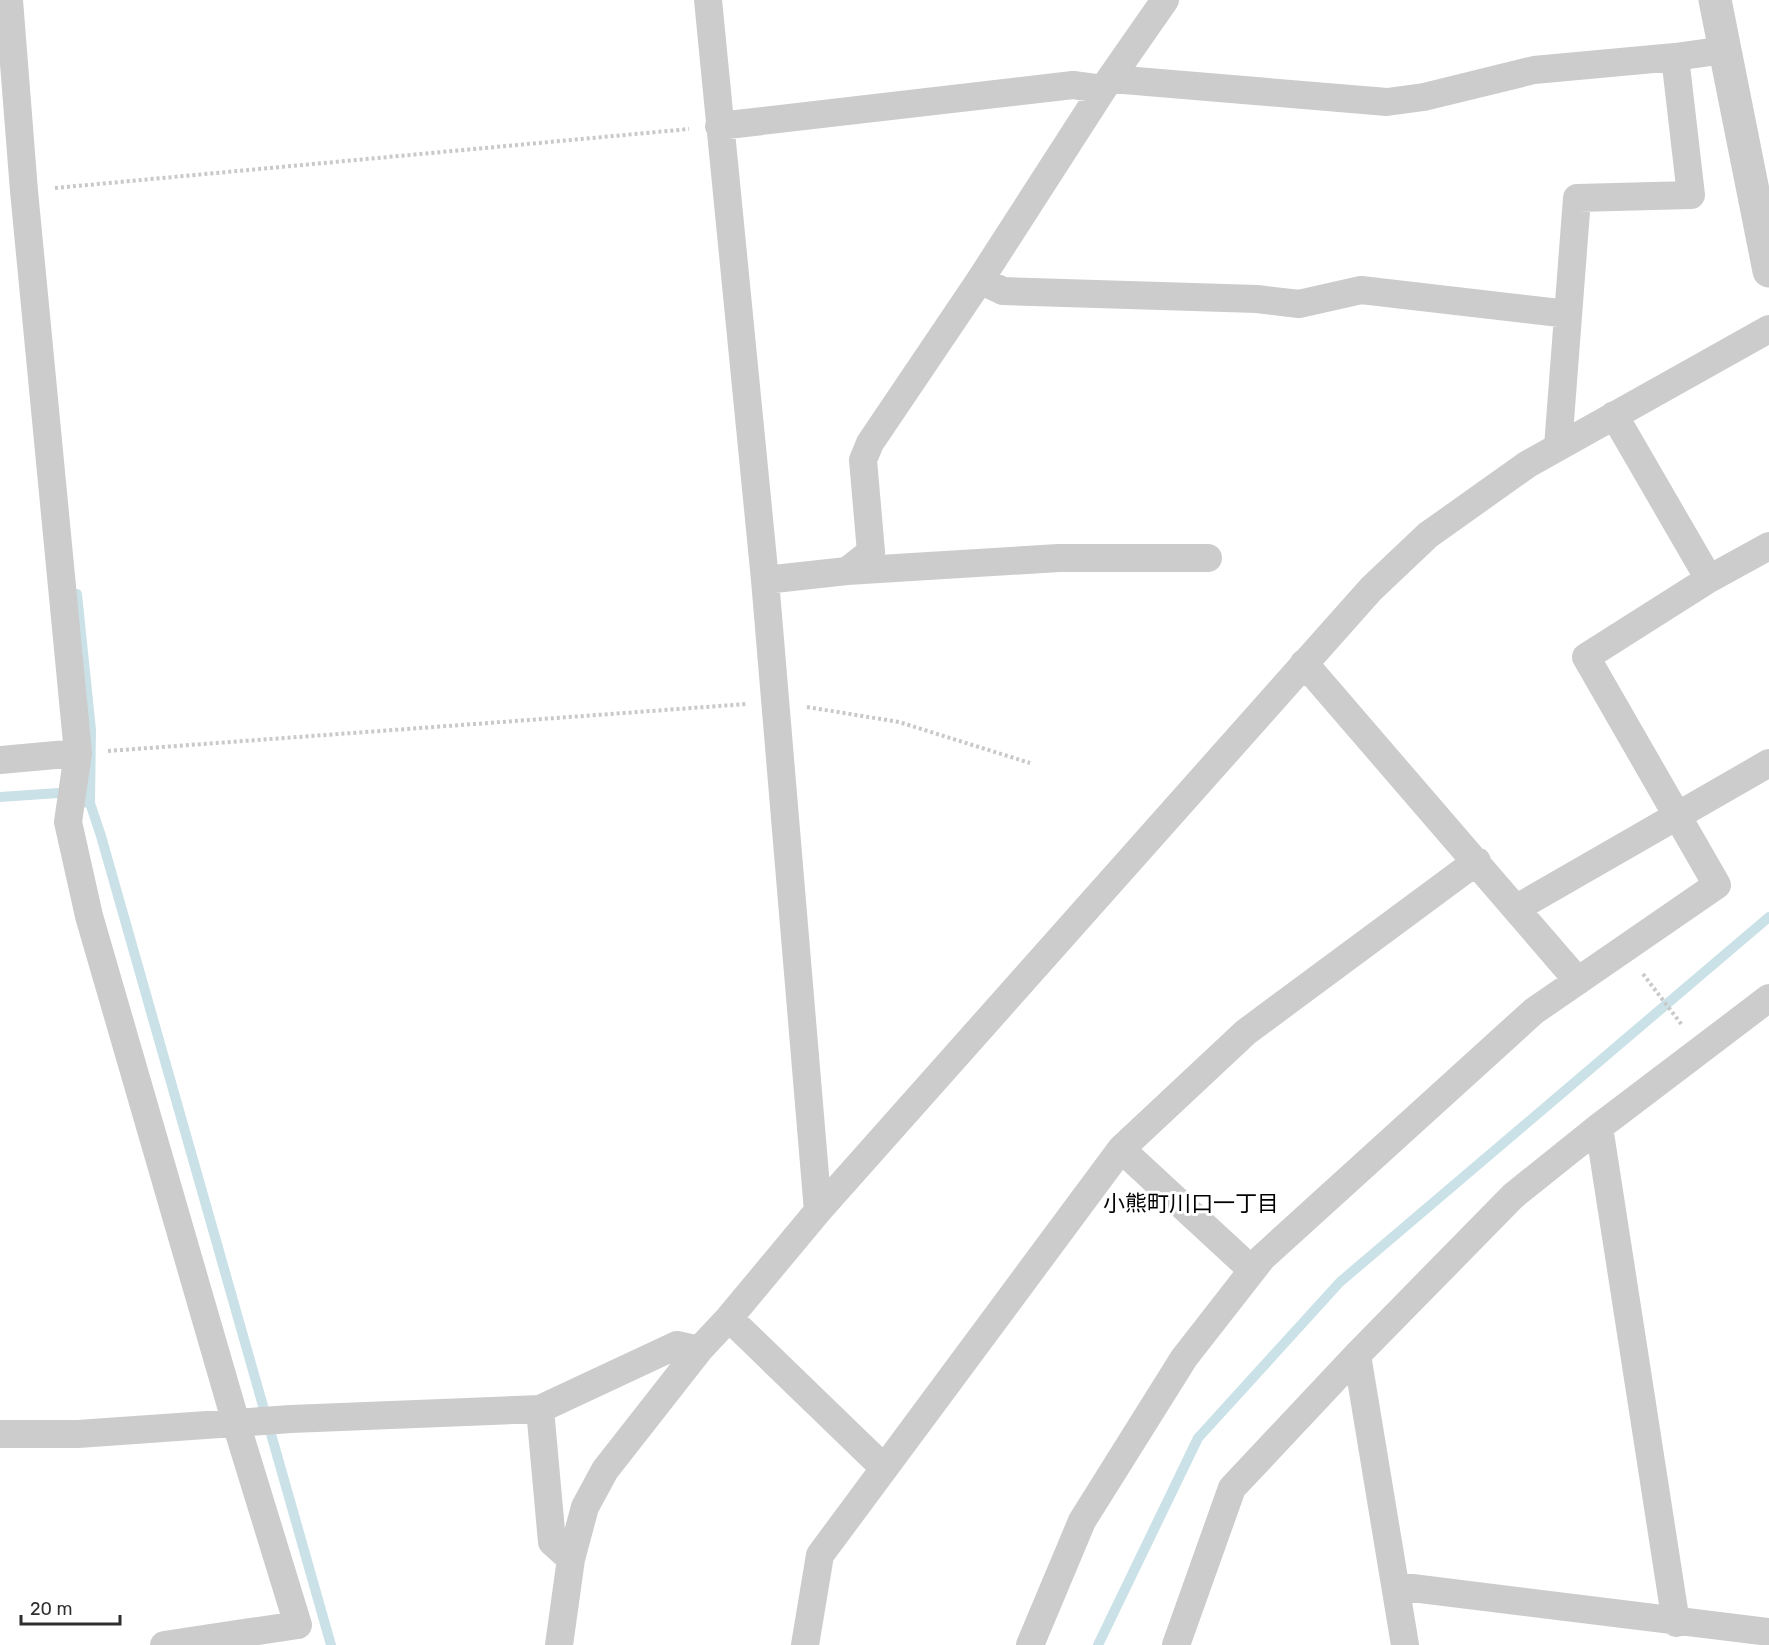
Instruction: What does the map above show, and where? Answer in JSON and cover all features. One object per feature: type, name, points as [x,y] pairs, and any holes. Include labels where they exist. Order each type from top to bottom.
[{"type":"street","points":[[9,0],[24,191],[78,753],[69,822],[89,916],[244,1423],[298,1626],[164,1645]]},
{"type":"street","points":[[708,0],[765,580],[818,1211]]},
{"type":"street","points":[[847,571],[871,552],[863,460],[870,443],[1165,0]]},
{"type":"street","points":[[1715,0],[1769,271]]},
{"type":"street","points":[[719,126],[1073,85],[1107,84],[1387,102],[1424,97],[1534,70],[1725,50]]},
{"type":"street","points":[[1558,447],[1577,198],[1691,195],[1675,57]]},
{"type":"street","points":[[980,280],[1003,291],[1257,299],[1299,304],[1361,290],[1568,314]]},
{"type":"street","points":[[559,1645],[571,1559],[585,1507],[605,1470],[699,1350],[729,1318],[818,1211],[1371,589],[1428,535],[1528,464],[1769,329]]},
{"type":"street","points":[[1614,416],[1709,579]]},
{"type":"street","points":[[1030,1645],[1082,1521],[1184,1358],[1262,1258],[1534,1011],[1717,885],[1586,657],[1709,579],[1769,546]]},
{"type":"street","points":[[765,580],[847,571],[881,571],[1059,558],[1208,558]]},
{"type":"street","points":[[1304,663],[1477,861],[1578,981]]},
{"type":"street","points":[[0,760],[78,753]]},
{"type":"street","points":[[1517,908],[1769,764]]},
{"type":"street","points":[[805,1645],[820,1555],[1121,1149],[1246,1032],[1477,861]]},
{"type":"street","points":[[1176,1645],[1232,1488],[1357,1355],[1513,1196],[1599,1127],[1769,998]]},
{"type":"street","points":[[1599,1127],[1676,1623]]},
{"type":"street","points":[[1121,1149],[1252,1270]]},
{"type":"street","points":[[729,1318],[884,1468]]},
{"type":"street","points":[[0,1434],[78,1434],[291,1419],[540,1409],[677,1345],[699,1350]]},
{"type":"street","points":[[1357,1355],[1405,1645]]},
{"type":"street","points":[[540,1409],[552,1542],[571,1559]]},
{"type":"street","points":[[1396,1586],[1676,1623],[1769,1632]]},
{"type":"path","points":[[24,191],[719,126]]},
{"type":"path","points":[[78,753],[775,702],[899,722],[1030,763]]},
{"type":"path","points":[[1642,973],[1684,1027]]},
{"type":"waterway","points":[[77,594],[91,730],[90,803]]},
{"type":"waterway","points":[[0,797],[58,793]]},
{"type":"waterway","points":[[87,803],[90,803],[101,836],[331,1645]]},
{"type":"waterway","points":[[1098,1645],[1198,1438],[1340,1282],[1769,917]]},
{"type":"district","name":"小熊町川口一丁目","points":[[1191,1203]]}]
